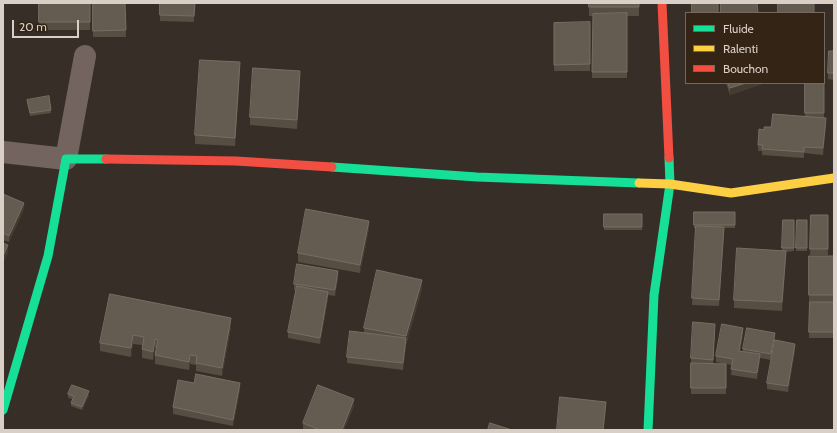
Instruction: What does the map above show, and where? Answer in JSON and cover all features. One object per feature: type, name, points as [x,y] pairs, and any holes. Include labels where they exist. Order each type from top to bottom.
[{"type":"street","points":[[648,430],[654,295],[670,184],[662,3]]},
{"type":"street","points":[[3,410],[48,256],[85,56]]},
{"type":"street","points":[[3,152],[66,159],[236,161],[477,177],[670,184],[731,194],[834,178]]},
{"type":"building","points":[[39,3],[90,3],[90,22],[39,22]]},
{"type":"building","points":[[93,3],[125,3],[126,30],[93,31]]},
{"type":"building","points":[[160,3],[195,3],[194,16],[160,15]]},
{"type":"building","points":[[589,3],[639,3],[639,7],[589,7]]},
{"type":"building","points":[[692,3],[718,3],[718,12],[692,12]]},
{"type":"building","points":[[721,3],[757,3],[758,12],[721,12]]},
{"type":"building","points":[[778,3],[814,3],[814,12],[778,12]]},
{"type":"building","points":[[627,13],[627,72],[592,72],[593,14]]},
{"type":"building","points":[[590,22],[590,64],[554,65],[554,23]]},
{"type":"building","points":[[829,51],[834,51],[834,73],[828,73]]},
{"type":"building","points":[[200,60],[240,62],[235,138],[195,135]]},
{"type":"building","points":[[253,68],[300,71],[297,120],[250,117]]},
{"type":"building","points":[[728,84],[743,84],[730,88]]},
{"type":"building","points":[[805,84],[824,84],[824,113],[805,113]]},
{"type":"building","points":[[49,96],[51,110],[30,113],[27,100]]},
{"type":"building","points":[[773,114],[826,118],[823,148],[804,147],[804,152],[762,149],[763,145],[758,145],[759,129],[764,130],[764,127],[771,127]]},
{"type":"building","points":[[3,194],[24,203],[9,236],[3,233]]},
{"type":"building","points":[[306,209],[369,221],[360,265],[298,253]]},
{"type":"building","points":[[694,212],[735,212],[735,225],[694,225]]},
{"type":"building","points":[[604,214],[642,214],[642,227],[604,227]]},
{"type":"building","points":[[811,215],[828,215],[828,249],[810,249]]},
{"type":"building","points":[[783,220],[794,220],[794,248],[782,248]]},
{"type":"building","points":[[797,220],[807,220],[807,248],[796,248]]},
{"type":"building","points":[[696,226],[724,227],[719,300],[692,298]]},
{"type":"building","points":[[3,243],[8,245],[3,256]]},
{"type":"building","points":[[737,248],[786,251],[782,302],[734,300]]},
{"type":"building","points":[[809,256],[834,256],[834,295],[809,295]]},
{"type":"building","points":[[297,264],[338,271],[335,290],[294,284]]},
{"type":"building","points":[[377,270],[422,280],[406,336],[364,328]]},
{"type":"building","points":[[297,286],[328,292],[320,338],[288,332]]},
{"type":"building","points":[[110,294],[231,318],[222,368],[196,363],[197,356],[190,355],[189,362],[155,355],[158,340],[155,339],[153,352],[142,349],[144,337],[133,335],[131,348],[100,343]]},
{"type":"building","points":[[810,302],[834,302],[834,332],[809,332]]},
{"type":"building","points":[[693,322],[715,324],[713,360],[691,358]]},
{"type":"building","points":[[722,324],[743,328],[739,351],[760,354],[757,373],[731,369],[733,359],[716,356]]},
{"type":"building","points":[[747,328],[775,333],[771,354],[743,349]]},
{"type":"building","points":[[350,331],[406,338],[403,363],[347,357]]},
{"type":"building","points":[[775,340],[795,344],[788,386],[767,383]]},
{"type":"building","points":[[691,363],[726,364],[726,388],[691,388]]},
{"type":"building","points":[[196,374],[240,383],[233,420],[173,407],[178,380],[194,383]]},
{"type":"building","points":[[72,385],[89,391],[82,407],[71,403],[74,396],[68,394]]},
{"type":"building","points":[[318,385],[354,399],[342,430],[320,430],[303,423]]},
{"type":"building","points":[[560,397],[606,402],[603,430],[557,430]]},
{"type":"building","points":[[490,423],[512,430],[488,430]]},
{"type":"traffic: fast","points":[[648,430],[654,295],[670,184],[669,158]]},
{"type":"traffic: fast","points":[[3,410],[48,256],[66,159],[106,159]]},
{"type":"traffic: fast","points":[[332,167],[477,177],[639,183]]},
{"type":"traffic: slow","points":[[639,183],[670,184],[731,193],[834,178]]},
{"type":"traffic: jam","points":[[662,3],[669,158]]},
{"type":"traffic: jam","points":[[106,159],[236,161],[332,167]]}]
